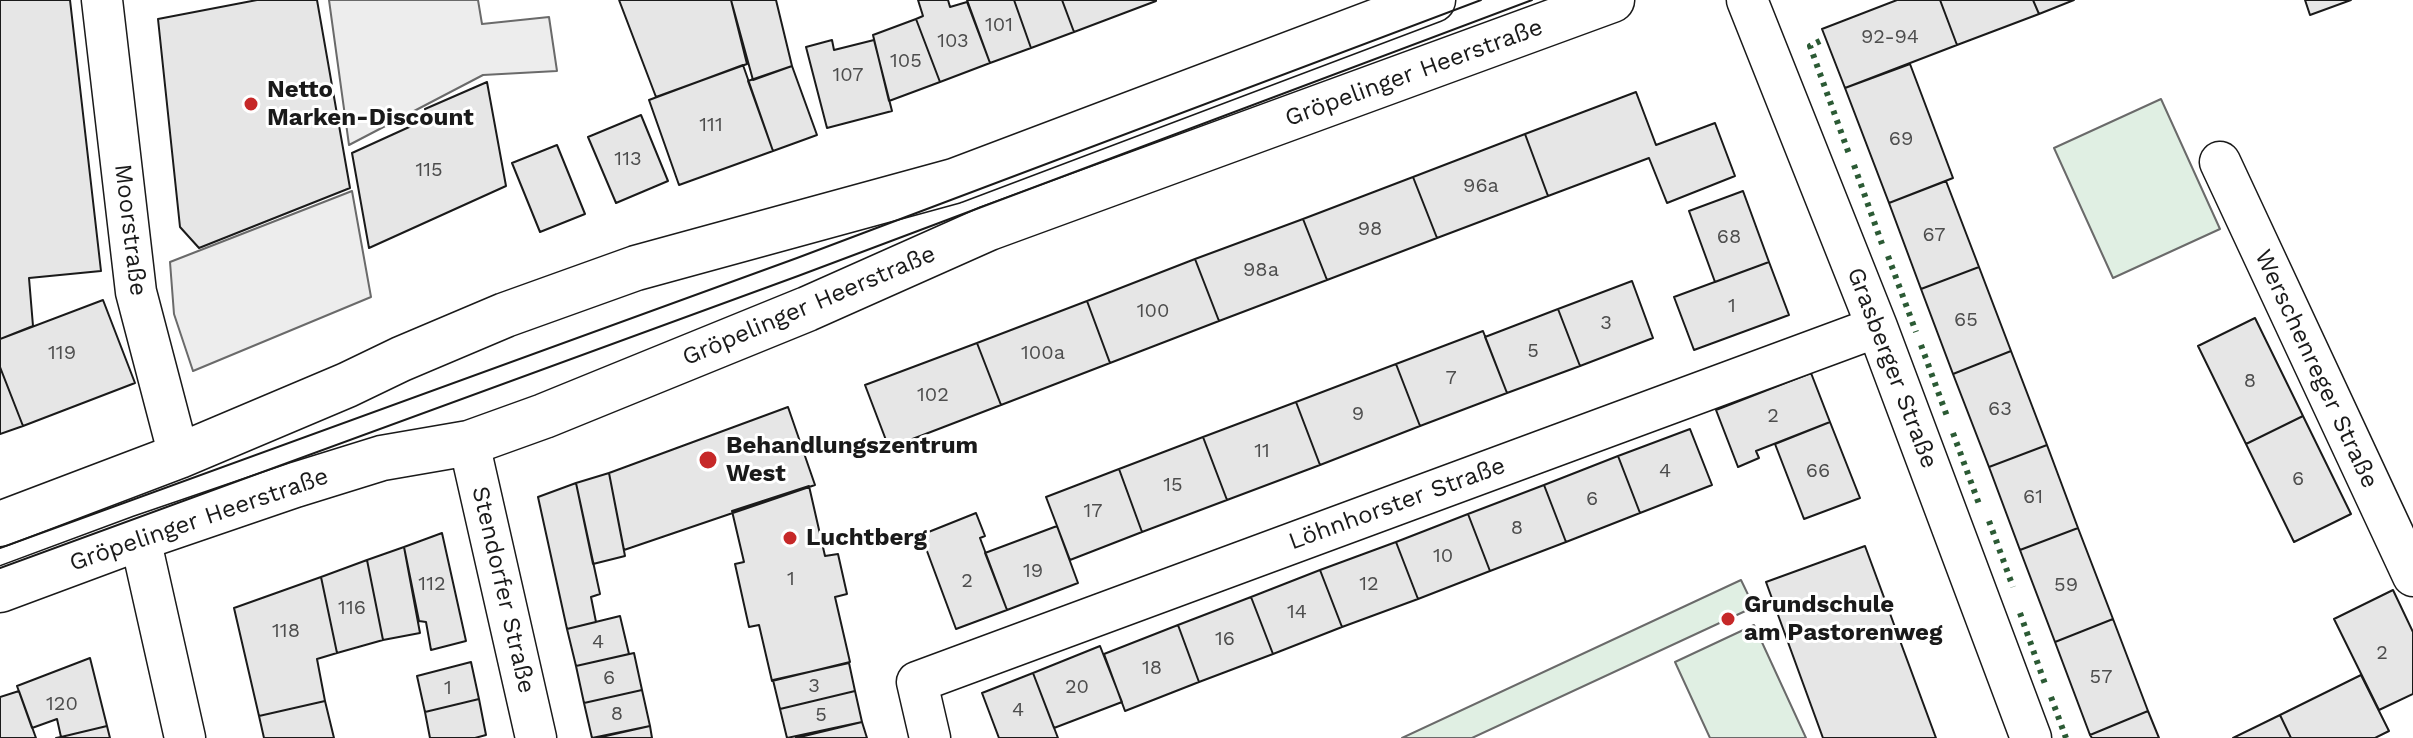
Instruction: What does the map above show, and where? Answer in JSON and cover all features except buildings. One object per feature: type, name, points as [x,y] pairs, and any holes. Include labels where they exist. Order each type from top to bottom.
[{"type":"main road","points":[[0,524],[179,456],[505,315],[636,268],[954,181],[1433,0]]},
{"type":"main road","name":"Gröpelinger Heerstraße","points":[[0,590],[140,538],[382,458],[469,443],[544,416],[807,309],[989,228],[1612,0]]},
{"type":"street","name":"Moorstraße","points":[[102,0],[136,292],[179,456]]},
{"type":"street","name":"Grasberger Straße","points":[[1747,0],[1877,327],[2031,738]]},
{"type":"street","name":"Werschenreger Straße","points":[[2220,162],[2413,576]]},
{"type":"street","name":"Löhnhorster Straße","points":[[930,738],[917,682],[1877,327]]},
{"type":"street","name":"Stendorfer Straße","points":[[469,443],[536,738]]},
{"type":"street","points":[[140,538],[185,738]]},
{"type":"green space","points":[[2161,99],[2220,229],[2113,278],[2054,148]]},
{"type":"green space","points":[[1741,580],[1754,607],[1472,738],[1402,738]]},
{"type":"green space","points":[[1754,625],[1806,738],[1710,738],[1675,662]]},
{"type":"shaded area","points":[[329,0],[478,0],[482,24],[549,17],[557,71],[483,75],[349,145]]},
{"type":"shaded area","points":[[352,191],[371,297],[193,371],[174,314],[170,262]]},
{"type":"tram line","points":[[0,548],[797,258],[1481,0]]},
{"type":"tram line","points":[[0,568],[798,276],[1532,0]]},
{"type":"hedge","points":[[1820,41],[1810,46],[1849,154]]},
{"type":"hedge","points":[[1854,165],[1882,244]]},
{"type":"hedge","points":[[1888,256],[1916,332]]},
{"type":"hedge","points":[[1921,345],[1948,419]]},
{"type":"hedge","points":[[1953,433],[1979,504]]},
{"type":"hedge","points":[[1989,521],[2013,587]]},
{"type":"hedge","points":[[2020,613],[2045,684]]},
{"type":"hedge","points":[[2051,697],[2066,738]]},
{"type":"place","name":"Netto Marken-Discount","points":[[251,104]]},
{"type":"place","name":"Behandlungszentrum West","points":[[708,460]]},
{"type":"place","name":"Luchtberg","points":[[790,538]]},
{"type":"place","name":"Grundschule am Pastorenweg","points":[[1728,619]]}]
